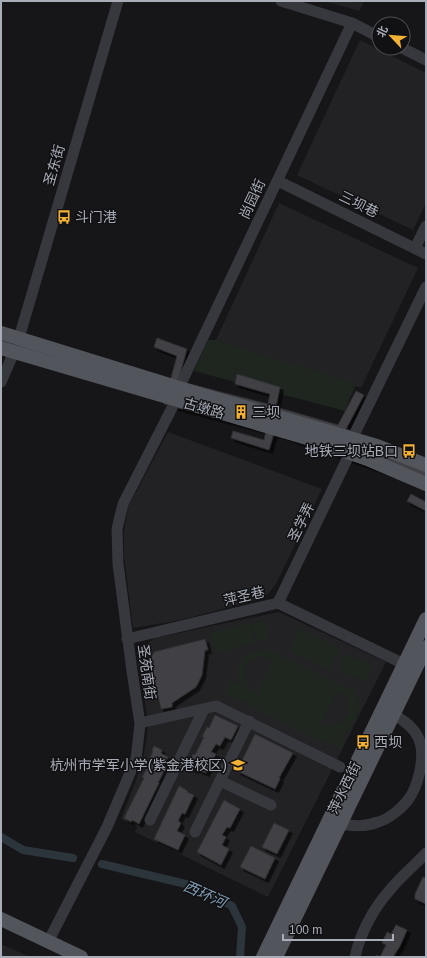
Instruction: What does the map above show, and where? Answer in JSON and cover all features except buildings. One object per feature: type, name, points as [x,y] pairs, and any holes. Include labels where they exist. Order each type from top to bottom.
[{"type":"main road","name":"古墩路","points":[[1,333],[350,453],[426,484]]},
{"type":"main road","name":"古墩路","points":[[8,350],[352,439],[377,446],[426,465]]},
{"type":"main road","name":"萍水西街","points":[[270,955],[426,619]]},
{"type":"main road","name":"萍水西街","points":[[270,955],[339,824],[426,647]]},
{"type":"main road","points":[[1,919],[81,957]]},
{"type":"street","name":"圣东街","points":[[19,338],[118,1]]},
{"type":"street","points":[[281,1],[352,23],[371,33]]},
{"type":"street","name":"尚园街","points":[[178,394],[352,23]]},
{"type":"street","points":[[411,52],[426,60]]},
{"type":"street","name":"三坝巷","points":[[278,181],[426,254]]},
{"type":"street","points":[[415,248],[426,226]]},
{"type":"street","points":[[352,439],[426,287]]},
{"type":"street","points":[[1,382],[8,350]]},
{"type":"street","name":"圣苑南街","points":[[48,942],[107,827],[136,759],[140,724],[127,639],[118,564],[117,529],[123,504],[178,394]]},
{"type":"street","name":"圣学弄","points":[[278,603],[350,453]]},
{"type":"street","name":"萍圣巷","points":[[127,639],[278,603],[404,664]]},
{"type":"street","points":[[144,722],[216,706],[340,767]]},
{"type":"street","points":[[150,820],[204,709]]},
{"type":"street","points":[[339,824],[361,827],[379,822],[393,814],[408,800],[417,783],[422,761],[420,742],[413,729],[407,722],[393,714]]},
{"type":"street","points":[[195,832],[249,721]]},
{"type":"street","points":[[220,781],[270,806]]},
{"type":"street","points":[[355,957],[363,933],[377,907],[388,892],[426,853]]},
{"type":"shaded area","points":[[324,1],[364,1],[359,11]]},
{"type":"shaded area","points":[[360,40],[371,46],[371,56],[392,56],[426,73],[426,203],[413,230],[297,175]]},
{"type":"shaded area","points":[[279,203],[418,268],[361,388],[216,340]]},
{"type":"shaded area","points":[[208,340],[216,340],[356,384],[345,411],[194,371]]},
{"type":"shaded area","points":[[168,432],[322,489],[277,582],[269,593],[261,599],[181,620],[133,628],[124,556],[124,532],[128,507]]},
{"type":"shaded area","name":"杭州市学军小学(紫金港校区)","points":[[279,612],[386,662],[268,897],[135,832],[138,827],[121,819],[138,775],[147,737],[148,720],[138,663],[138,654],[142,647],[155,638]]},
{"type":"shaded area","points":[[264,620],[269,639],[257,642],[252,623]]},
{"type":"shaded area","points":[[251,623],[256,643],[215,653],[210,633]]},
{"type":"shaded area","points":[[299,629],[340,648],[329,670],[289,651]]},
{"type":"shaded area","points":[[267,649],[353,691],[361,706],[351,728],[340,735],[346,738],[341,748],[324,740],[323,742],[250,707],[251,705],[225,692],[230,681],[239,685],[238,670],[243,659],[252,652]],"holes":[[[265,656],[273,660],[257,693],[249,686],[247,682],[245,677],[246,668],[254,659]],[[337,691],[346,696],[348,701],[348,714],[344,721],[332,727],[321,724]]]},
{"type":"shaded area","points":[[345,653],[373,667],[366,682],[338,669]]},
{"type":"shaded area","points":[[1,944],[30,957],[1,957]]},
{"type":"waterway","name":"西环河","points":[[1,837],[23,850],[73,858]]},
{"type":"waterway","name":"西环河","points":[[102,864],[194,886],[232,906],[242,927],[240,957]]},
{"type":"place","name":"斗门港","points":[[64,217]]},
{"type":"place","name":"三坝","points":[[241,412]]},
{"type":"place","name":"地铁三坝站B口","points":[[409,451]]},
{"type":"place","name":"西坝","points":[[363,742]]},
{"type":"place","name":"杭州市学军小学(紫金港校区)","points":[[238,765]]}]
